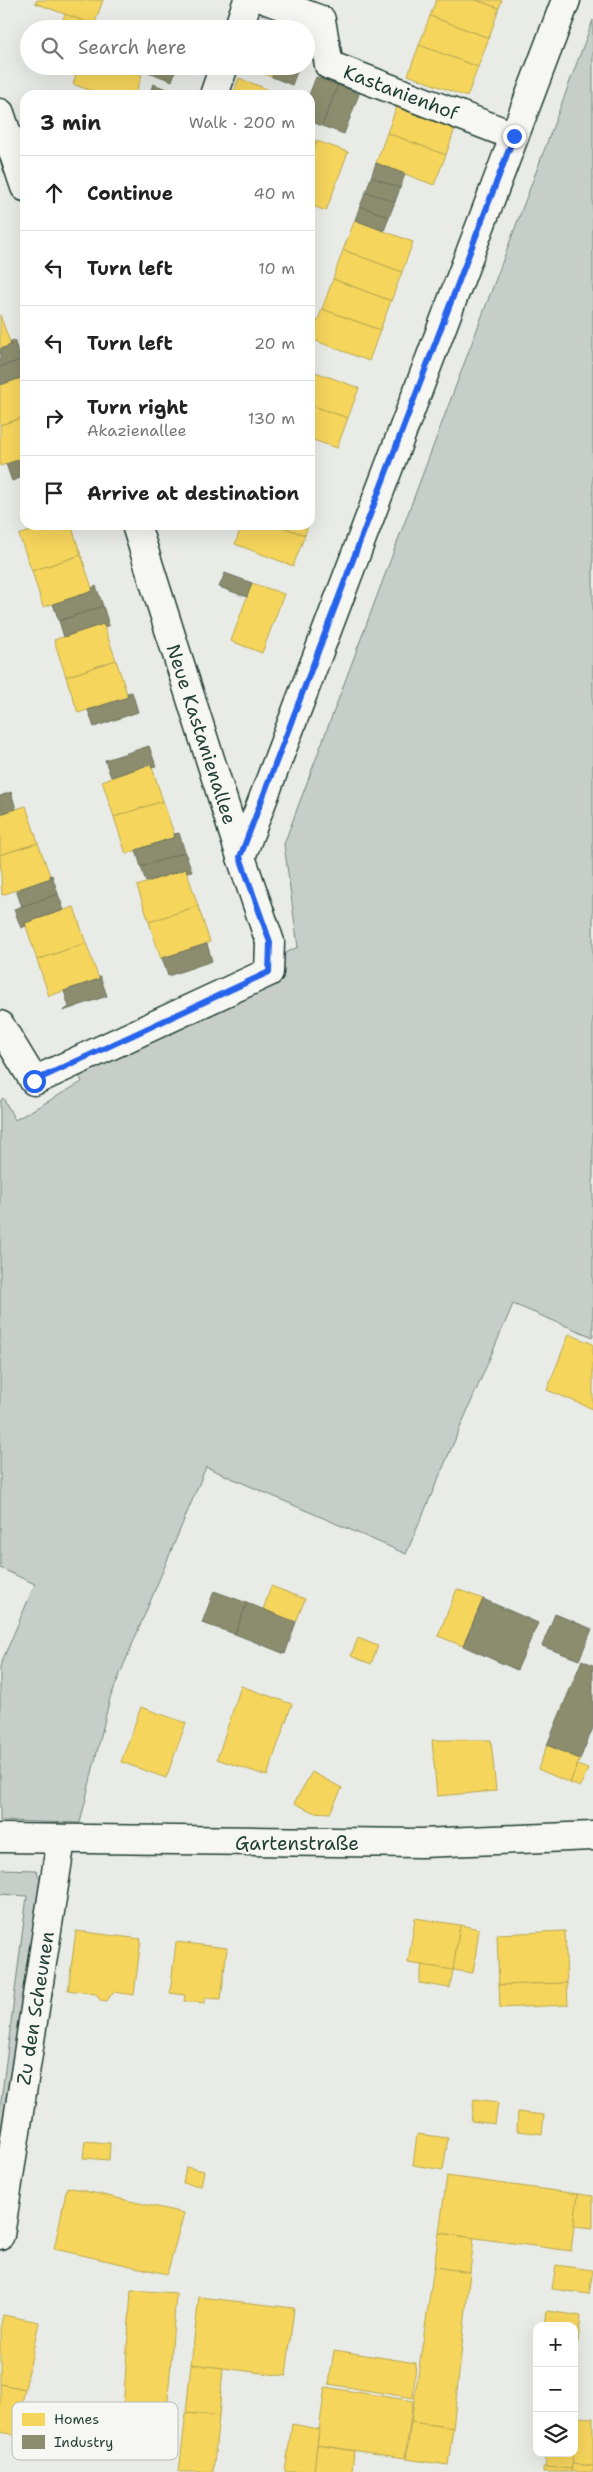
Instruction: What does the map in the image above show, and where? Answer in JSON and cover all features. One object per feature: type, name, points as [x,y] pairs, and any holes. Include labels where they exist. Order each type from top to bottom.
[{"type":"street","points":[[241,20],[248,0]]},
{"type":"street","name":"Kastanienhof","points":[[266,0],[322,20],[329,65],[514,136]]},
{"type":"street","points":[[240,857],[566,0]]},
{"type":"street","points":[[216,90],[221,75]]},
{"type":"street","points":[[0,113],[20,172]]},
{"type":"street","name":"Neue Kastanienallee","points":[[0,1025],[34,1081],[269,972],[270,942],[240,857],[138,530]]},
{"type":"street","name":"Gartenstraße","points":[[0,1838],[421,1843],[593,1836]]},
{"type":"street","name":"Zu den Scheunen","points":[[0,2235],[61,1840]]},
{"type":"shaded area","points":[[593,20],[593,1337],[513,1304],[406,1554],[206,1467],[110,1698],[80,1823],[0,1821],[0,1666],[35,1584],[0,1568],[0,1101],[3,1098],[15,1120],[82,1082],[71,1056],[298,947],[284,844]]},
{"type":"shaded area","points":[[0,1869],[36,1870],[46,1890],[0,2178],[0,2109],[27,1896],[0,1894]]},
{"type":"building: Homes","points":[[37,0],[103,0],[96,20],[81,20],[35,3]]},
{"type":"building: Homes","points":[[436,0],[476,0],[499,8],[489,38],[430,16]]},
{"type":"building: Homes","points":[[476,0],[502,0],[499,8]]},
{"type":"building: Homes","points":[[65,14],[81,20],[63,20]]},
{"type":"building: Homes","points":[[430,16],[489,38],[478,67],[419,45]]},
{"type":"building: Homes","points":[[419,45],[478,67],[467,97],[408,75]]},
{"type":"building: Homes","points":[[76,75],[142,75],[137,90],[89,90],[73,84]]},
{"type":"building: Homes","points":[[239,78],[269,90],[235,90]]},
{"type":"building: Homes","points":[[398,103],[456,125],[446,155],[387,133]]},
{"type":"building: Homes","points":[[387,133],[446,155],[434,185],[376,163]]},
{"type":"building: Homes","points":[[317,141],[348,152],[326,211],[315,207],[315,146]]},
{"type":"building: Homes","points":[[355,220],[413,242],[402,272],[343,250]]},
{"type":"building: Homes","points":[[343,250],[402,272],[391,301],[333,279]]},
{"type":"building: Homes","points":[[333,279],[391,301],[380,330],[322,309]]},
{"type":"building: Homes","points":[[322,309],[380,330],[369,361],[315,341],[315,328]]},
{"type":"building: Homes","points":[[0,315],[11,345],[0,349]]},
{"type":"building: Homes","points":[[315,372],[359,388],[348,418],[315,407]]},
{"type":"building: Homes","points":[[20,378],[20,419],[0,425],[0,385]]},
{"type":"building: Homes","points":[[315,407],[348,418],[337,448],[315,441]]},
{"type":"building: Homes","points":[[20,419],[20,460],[0,466],[0,425]]},
{"type":"building: Homes","points":[[34,530],[73,530],[81,555],[32,571],[19,535]]},
{"type":"building: Homes","points":[[240,530],[291,530],[305,535],[293,566],[235,544]]},
{"type":"building: Homes","points":[[291,530],[306,530],[305,535]]},
{"type":"building: Homes","points":[[81,555],[93,591],[43,607],[32,571]]},
{"type":"building: Homes","points":[[252,583],[284,594],[262,653],[231,641]]},
{"type":"building: Homes","points":[[103,624],[116,660],[66,677],[54,640]]},
{"type":"building: Homes","points":[[116,660],[128,697],[78,713],[66,677]]},
{"type":"building: Homes","points":[[151,764],[163,801],[114,817],[102,781]]},
{"type":"building: Homes","points":[[163,801],[175,837],[126,854],[114,817]]},
{"type":"building: Homes","points":[[26,806],[38,843],[0,855],[0,814]]},
{"type":"building: Homes","points":[[38,843],[51,878],[2,895],[0,855]]},
{"type":"building: Homes","points":[[186,869],[198,906],[149,922],[137,886]]},
{"type":"building: Homes","points":[[198,906],[210,942],[161,959],[149,922]]},
{"type":"building: Homes","points":[[74,907],[86,943],[37,960],[25,923]]},
{"type":"building: Homes","points":[[86,943],[99,979],[49,996],[37,960]]},
{"type":"building: Homes","points":[[569,1334],[593,1344],[593,1409],[547,1390]]},
{"type":"building: Homes","points":[[271,1586],[305,1599],[296,1622],[263,1610]]},
{"type":"building: Homes","points":[[457,1589],[483,1599],[463,1646],[438,1636]]},
{"type":"building: Homes","points":[[358,1638],[378,1646],[371,1664],[351,1656]]},
{"type":"building: Homes","points":[[241,1686],[292,1704],[267,1776],[217,1759]]},
{"type":"building: Homes","points":[[141,1707],[186,1723],[166,1778],[121,1762]]},
{"type":"building: Homes","points":[[432,1740],[491,1740],[496,1791],[437,1796]]},
{"type":"building: Homes","points":[[547,1745],[580,1759],[570,1783],[538,1769]]},
{"type":"building: Homes","points":[[577,1765],[588,1769],[580,1787],[570,1783]]},
{"type":"building: Homes","points":[[312,1772],[342,1788],[330,1813],[313,1812],[294,1803]]},
{"type":"building: Homes","points":[[415,1918],[460,1925],[453,1970],[408,1963]]},
{"type":"building: Homes","points":[[460,1925],[479,1929],[473,1973],[453,1970]]},
{"type":"building: Homes","points":[[76,1931],[141,1939],[134,1995],[113,1992],[107,2001],[100,2000],[96,1994],[68,1990]]},
{"type":"building: Homes","points":[[565,1931],[567,1983],[499,1985],[497,1934]]},
{"type":"building: Homes","points":[[176,1942],[227,1948],[221,1999],[205,1998],[205,2003],[184,2001],[185,1995],[170,1993]]},
{"type":"building: Homes","points":[[422,1965],[453,1970],[450,1988],[419,1983]]},
{"type":"building: Homes","points":[[567,1983],[568,2005],[500,2008],[499,1985]]},
{"type":"building: Homes","points":[[474,2099],[498,2102],[495,2124],[471,2121]]},
{"type":"building: Homes","points":[[518,2112],[544,2115],[542,2134],[517,2131]]},
{"type":"building: Homes","points":[[417,2134],[448,2138],[443,2170],[413,2165]]},
{"type":"building: Homes","points":[[85,2141],[110,2143],[109,2160],[83,2158]]},
{"type":"building: Homes","points":[[186,2167],[204,2171],[201,2186],[183,2183]]},
{"type":"building: Homes","points":[[447,2176],[578,2194],[571,2251],[439,2233]]},
{"type":"building: Homes","points":[[67,2187],[184,2213],[167,2274],[54,2249]]},
{"type":"building: Homes","points":[[578,2194],[593,2196],[593,2228],[574,2226]]},
{"type":"building: Homes","points":[[439,2233],[474,2238],[470,2272],[434,2267]]},
{"type":"building: Homes","points":[[556,2265],[593,2270],[589,2294],[552,2289]]},
{"type":"building: Homes","points":[[434,2267],[470,2272],[453,2428],[411,2422]]},
{"type":"building: Homes","points":[[131,2290],[176,2293],[168,2402],[124,2402]]},
{"type":"building: Homes","points":[[199,2297],[294,2308],[286,2376],[191,2364]]},
{"type":"building: Homes","points":[[547,2311],[581,2316],[578,2342],[578,2322],[546,2322]]},
{"type":"building: Homes","points":[[3,2315],[39,2322],[25,2389],[0,2384],[0,2329]]},
{"type":"building: Homes","points":[[334,2350],[416,2363],[413,2398],[329,2384]]},
{"type":"building: Homes","points":[[191,2364],[223,2368],[219,2416],[186,2413]]},
{"type":"building: Homes","points":[[0,2384],[25,2389],[22,2402],[12,2402],[12,2434],[0,2432]]},
{"type":"building: Homes","points":[[325,2387],[413,2401],[405,2458],[317,2445]]},
{"type":"building: Homes","points":[[186,2413],[219,2416],[213,2472],[179,2472]]},
{"type":"building: Homes","points":[[578,2417],[593,2418],[593,2466],[572,2464],[573,2457],[578,2457]]},
{"type":"building: Homes","points":[[411,2422],[453,2428],[448,2465],[406,2459]]},
{"type":"building: Homes","points":[[292,2424],[319,2429],[314,2472],[285,2472]]},
{"type":"building: Homes","points":[[317,2445],[354,2451],[352,2472],[314,2472]]},
{"type":"building: Homes","points":[[546,2457],[573,2457],[572,2469],[545,2467]]},
{"type":"building: Homes","points":[[572,2464],[593,2466],[593,2472],[571,2472]]},
{"type":"building: Homes","points":[[543,2467],[572,2469],[571,2472],[543,2472]]},
{"type":"building: Industry","points":[[156,75],[174,75],[172,81]]},
{"type":"building: Industry","points":[[273,75],[296,75],[292,85],[272,77]]},
{"type":"building: Industry","points":[[316,77],[338,85],[322,126],[315,123],[315,90],[311,90]]},
{"type":"building: Industry","points":[[153,84],[169,90],[151,90]]},
{"type":"building: Industry","points":[[338,85],[359,94],[344,134],[322,126]]},
{"type":"building: Industry","points":[[376,163],[405,174],[400,188],[371,177]]},
{"type":"building: Industry","points":[[371,177],[400,188],[395,202],[366,192]]},
{"type":"building: Industry","points":[[366,192],[395,202],[389,217],[360,206]]},
{"type":"building: Industry","points":[[360,206],[389,217],[384,231],[355,220]]},
{"type":"building: Industry","points":[[14,340],[20,360],[0,367],[0,349],[11,345],[10,342]]},
{"type":"building: Industry","points":[[20,360],[20,378],[0,385],[0,367]]},
{"type":"building: Industry","points":[[20,460],[20,478],[12,481],[6,464]]},
{"type":"building: Industry","points":[[225,573],[252,583],[247,597],[219,587]]},
{"type":"building: Industry","points":[[96,586],[103,606],[59,621],[53,604],[93,591],[92,588]]},
{"type":"building: Industry","points":[[103,606],[109,625],[105,627],[103,624],[64,637],[59,621]]},
{"type":"building: Industry","points":[[132,692],[138,712],[94,727],[88,710],[128,697],[127,693]]},
{"type":"building: Industry","points":[[149,746],[156,766],[151,767],[151,764],[111,777],[105,760]]},
{"type":"building: Industry","points":[[11,792],[16,809],[0,814],[0,796]]},
{"type":"building: Industry","points":[[179,833],[185,852],[141,867],[136,850],[175,837],[174,834]]},
{"type":"building: Industry","points":[[185,852],[192,871],[187,872],[186,869],[146,882],[141,867]]},
{"type":"building: Industry","points":[[52,875],[58,894],[22,907],[16,890],[51,878],[49,876]]},
{"type":"building: Industry","points":[[58,894],[64,910],[25,923],[26,926],[21,928],[14,909]]},
{"type":"building: Industry","points":[[207,944],[212,961],[168,976],[162,958]]},
{"type":"building: Industry","points":[[100,976],[107,996],[63,1011],[69,1007],[64,991],[99,979]]},
{"type":"building: Industry","points":[[214,1591],[247,1603],[235,1634],[202,1623]]},
{"type":"building: Industry","points":[[483,1599],[538,1623],[517,1670],[463,1646]]},
{"type":"building: Industry","points":[[247,1603],[296,1622],[285,1654],[235,1634]]},
{"type":"building: Industry","points":[[555,1614],[592,1629],[579,1660],[542,1646]]},
{"type":"building: Industry","points":[[582,1660],[593,1665],[593,1728],[580,1759],[547,1745]]},
{"type":"route","points":[[34,1081],[269,972],[270,942],[240,857],[514,136]]}]
